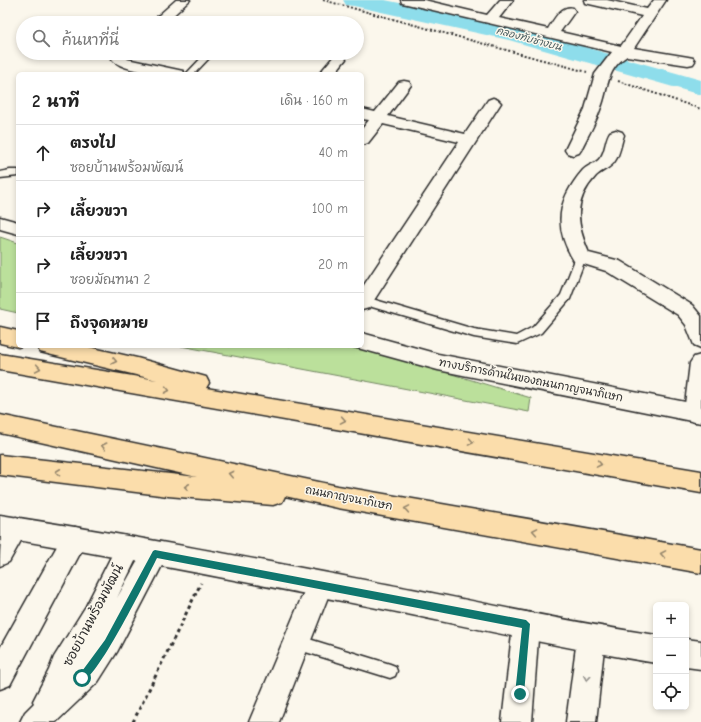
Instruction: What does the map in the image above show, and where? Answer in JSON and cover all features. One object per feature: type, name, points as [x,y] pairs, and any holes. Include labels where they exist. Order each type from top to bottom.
[{"type":"highway","points":[[0,335],[16,339]]},
{"type":"highway","points":[[57,348],[137,366],[304,413]]},
{"type":"highway","points":[[0,362],[701,482]]},
{"type":"highway","name":"ถนนกาญจนาภิเษก","points":[[0,424],[338,497],[701,561]]},
{"type":"highway","points":[[0,465],[252,493],[338,497]]},
{"type":"main road","points":[[0,223],[16,227]]},
{"type":"main road","name":"ทางบริการด้านในของถนนกาญจนาภิเษก","points":[[364,342],[438,362],[698,414]]},
{"type":"main road","points":[[8,527],[75,538],[320,584],[526,624],[591,639],[653,648]]},
{"type":"main road","points":[[689,653],[701,655]]},
{"type":"street","points":[[166,16],[184,0]]},
{"type":"street","points":[[407,0],[552,34],[620,54],[664,56],[688,61]]},
{"type":"street","points":[[490,20],[506,0]]},
{"type":"street","points":[[590,0],[650,14]]},
{"type":"street","points":[[573,150],[593,109],[601,75],[620,54],[660,0]]},
{"type":"street","points":[[552,34],[568,11]]},
{"type":"street","points":[[120,60],[122,62],[169,72]]},
{"type":"street","points":[[328,72],[338,60]]},
{"type":"street","points":[[364,137],[404,85]]},
{"type":"street","points":[[364,299],[493,103]]},
{"type":"street","points":[[364,114],[469,140]]},
{"type":"street","points":[[616,135],[608,160],[593,170],[578,188],[570,202],[569,221],[581,257],[613,266],[685,310],[700,330],[701,340]]},
{"type":"street","points":[[698,414],[701,363]]},
{"type":"street","points":[[0,554],[8,527]]},
{"type":"street","points":[[0,675],[75,538]]},
{"type":"street","name":"ซอยบ้านพร้อมพัฒน์","points":[[34,722],[62,675],[64,667],[95,616],[128,549]]},
{"type":"street","name":"ซอยบ้านพร้อมพัฒน์","points":[[34,722],[88,672],[108,643],[155,554]]},
{"type":"street","points":[[264,722],[320,584]]},
{"type":"street","points":[[517,722],[526,624]]},
{"type":"street","points":[[581,722],[591,639]]},
{"type":"lane","points":[[192,72],[203,60]]},
{"type":"lane","points":[[0,175],[16,173]]},
{"type":"lane","points":[[364,301],[474,333],[517,340],[528,336],[537,330],[566,296],[581,257]]},
{"type":"lane","points":[[296,642],[390,671]]},
{"type":"path","points":[[323,0],[601,75],[701,109]]},
{"type":"path","points":[[133,722],[210,564]]},
{"type":"green space","points":[[0,237],[16,242],[16,313],[0,309]]},
{"type":"green space","points":[[192,348],[364,348],[531,398],[529,412]]},
{"type":"waterway","name":"คลองทับช้างบน","points":[[354,0],[514,34],[701,88]]},
{"type":"route","points":[[82,678],[88,672],[108,643],[155,554],[526,624],[520,694]]}]
